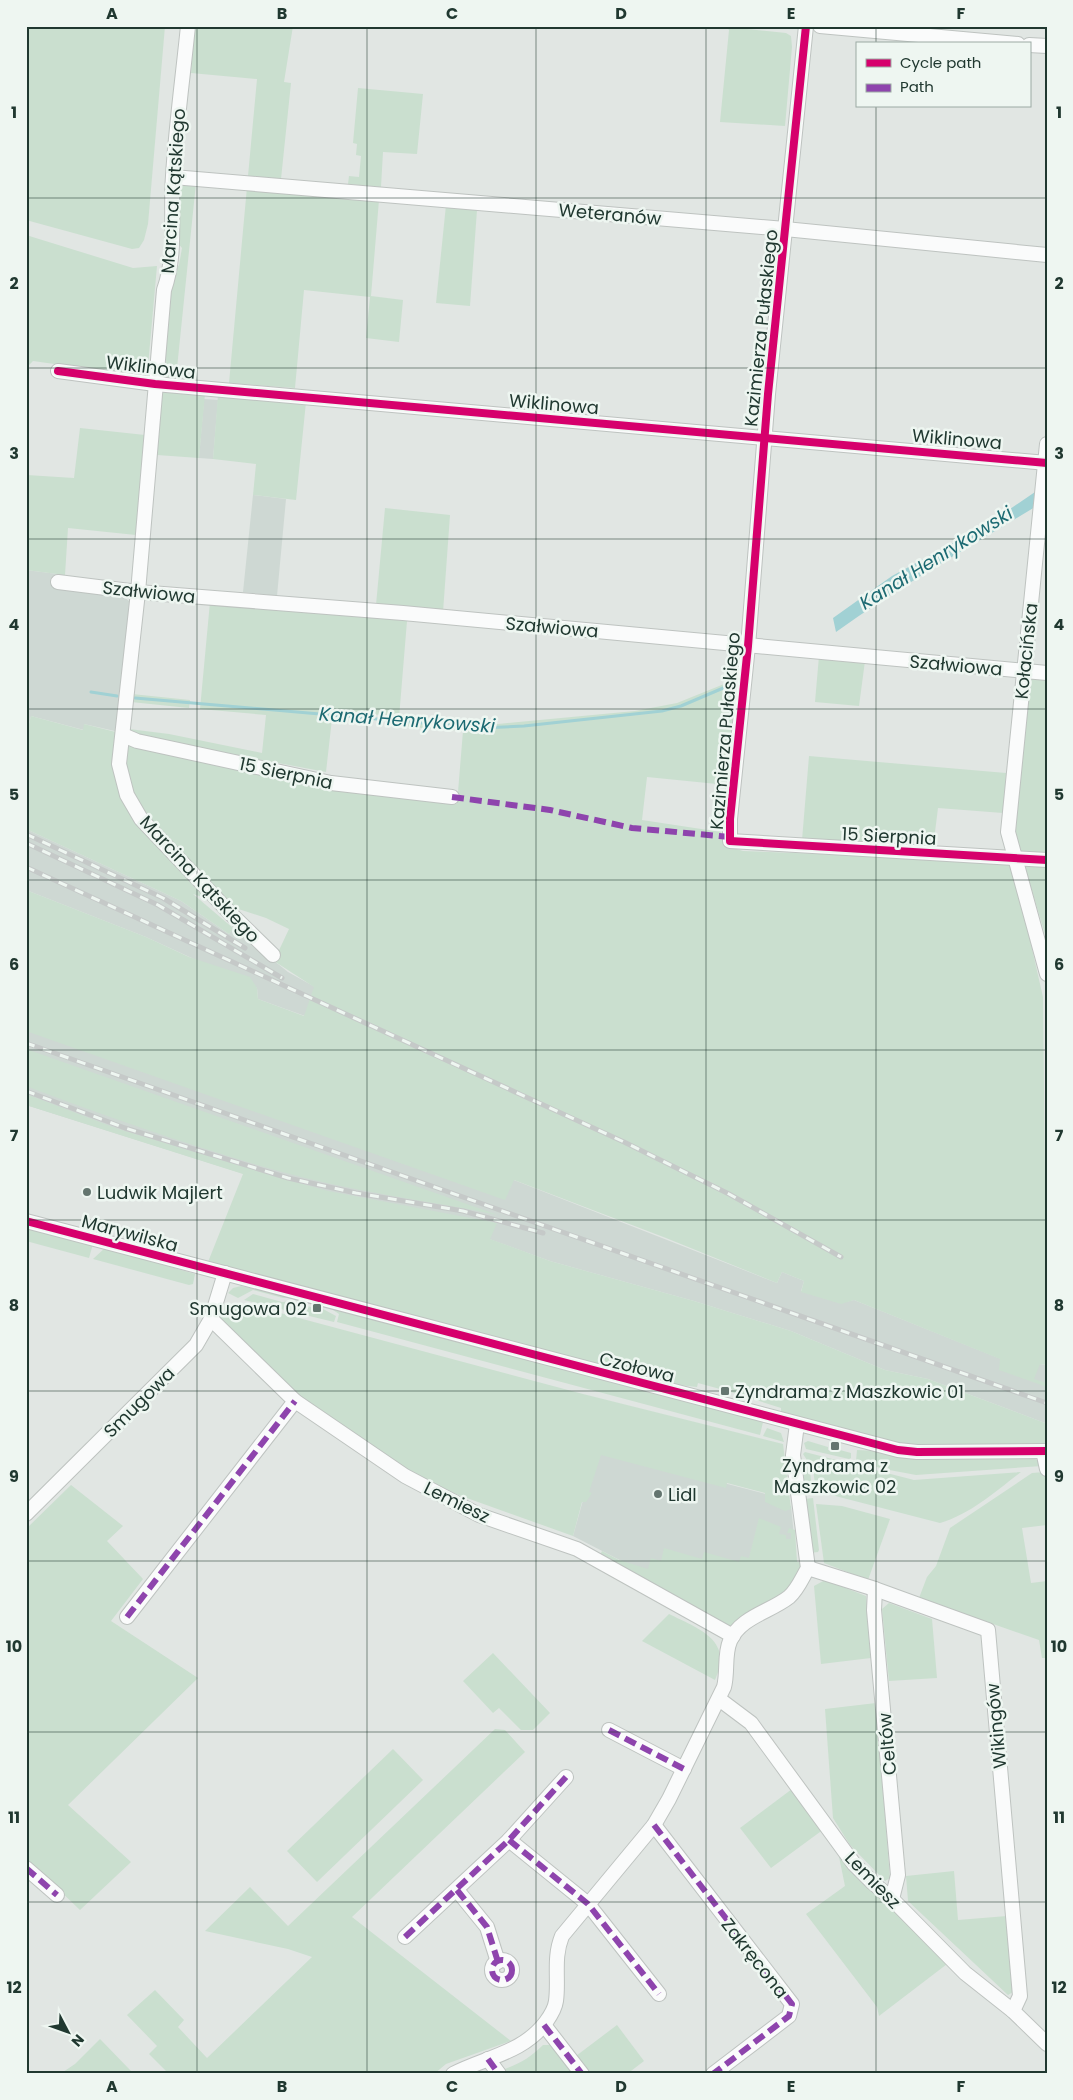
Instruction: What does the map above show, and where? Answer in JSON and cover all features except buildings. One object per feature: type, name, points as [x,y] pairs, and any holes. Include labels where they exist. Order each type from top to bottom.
[{"type":"street","name":"Marcina Kątskiego","points":[[188,26],[173,177],[171,257],[169,277],[164,290],[138,592],[119,764],[127,795],[141,819],[231,914],[273,955]]},
{"type":"street","name":"Kazimierza Pułaskiego","points":[[730,841],[730,819],[748,646],[765,437],[806,26]]},
{"type":"street","points":[[820,26],[996,42]]},
{"type":"street","points":[[1030,45],[1047,46]]},
{"type":"street","name":"Weteranów","points":[[173,177],[785,230],[1047,255]]},
{"type":"street","name":"Wiklinowa","points":[[58,371],[155,384],[1046,462]]},
{"type":"street","name":"Kołacińska","points":[[1047,444],[1008,830],[1047,974]]},
{"type":"street","name":"Szałwiowa","points":[[58,582],[138,592],[403,613],[1047,673]]},
{"type":"street","name":"15 Sierpnia","points":[[123,735],[137,741],[331,783],[452,798]]},
{"type":"street","name":"15 Sierpnia","points":[[730,841],[1047,860]]},
{"type":"street","name":"Marywilska","points":[[26,1222],[225,1273]]},
{"type":"street","name":"Smugowa","points":[[26,1514],[196,1345],[211,1319],[225,1273]]},
{"type":"street","name":"Czołowa","points":[[225,1273],[909,1452],[1045,1451]]},
{"type":"street","name":"Lemiesz","points":[[211,1319],[295,1402],[405,1476],[479,1515],[577,1549],[733,1636]]},
{"type":"street","points":[[126,1617],[295,1402]]},
{"type":"street","points":[[453,2074],[529,2041],[544,2025],[552,2013],[557,2000],[556,1956],[562,1936],[654,1825],[719,1699],[727,1676],[728,1649],[733,1636],[745,1622],[789,1597],[808,1568],[793,1455],[797,1424]]},
{"type":"street","points":[[1045,1451],[1047,1469]]},
{"type":"street","name":"Wikingów","points":[[808,1568],[875,1589],[988,1630],[1020,1996],[1014,2011]]},
{"type":"street","name":"Celtów","points":[[875,1589],[874,1610],[898,1875],[892,1899]]},
{"type":"street","name":"Lemiesz","points":[[719,1699],[751,1723],[854,1864],[892,1899],[965,1973],[1014,2011],[1047,2044]]},
{"type":"street","points":[[609,1730],[684,1769]]},
{"type":"street","points":[[405,1937],[509,1840],[566,1777]]},
{"type":"street","name":"Zakręcona","points":[[654,1825],[792,2004],[789,2016],[712,2074]]},
{"type":"street","points":[[509,1840],[588,1904],[660,1994]]},
{"type":"street","points":[[26,1868],[57,1895]]},
{"type":"street","points":[[457,1890],[487,1928],[498,1962]]},
{"type":"street","points":[[544,2025],[582,2074]]},
{"type":"street","points":[[488,2059],[499,2074]]},
{"type":"shaded area","points":[[204,399],[218,400],[213,459],[199,458]]},
{"type":"shaded area","points":[[253,495],[286,499],[277,596],[243,592]]},
{"type":"shaded area","points":[[26,570],[65,575],[67,587],[115,591],[129,601],[119,732],[84,724],[84,730],[31,716],[26,735]]},
{"type":"shaded area","points":[[26,829],[181,901],[229,934],[233,928],[288,972],[315,987],[305,1016],[258,999],[257,988],[146,937],[26,890]]},
{"type":"shaded area","points":[[26,989],[777,1283],[782,1272],[804,1281],[801,1291],[841,1303],[854,1300],[1001,1359],[1047,1365],[1047,1420],[1045,1423],[928,1379],[885,1370],[791,1331],[694,1301],[550,1261],[434,1219],[298,1191],[26,1105]]},
{"type":"shaded area","points":[[597,1450],[766,1494],[791,1506],[797,1565],[647,1574],[573,1536]]},
{"type":"green space","points":[[26,26],[165,26],[148,224],[144,240],[139,248],[132,249],[26,220]]},
{"type":"green space","points":[[195,26],[293,26],[284,82],[291,83],[281,179],[248,176],[257,79],[191,73]]},
{"type":"green space","points":[[727,27],[786,33],[791,36],[792,47],[785,126],[720,122],[729,30]]},
{"type":"green space","points":[[358,88],[423,94],[417,154],[383,152],[381,187],[348,184],[349,176],[359,177],[361,156],[356,155],[357,144],[353,143]]},
{"type":"green space","points":[[181,182],[196,183],[176,378],[164,377],[173,273],[179,265],[182,248],[176,241]]},
{"type":"green space","points":[[247,187],[379,200],[371,296],[403,300],[399,342],[366,338],[370,297],[304,290],[295,388],[229,383]]},
{"type":"green space","points":[[446,205],[477,210],[470,306],[436,303]]},
{"type":"green space","points":[[26,235],[133,268],[157,266],[147,377],[33,361],[26,368]]},
{"type":"green space","points":[[162,390],[205,394],[199,458],[157,455]]},
{"type":"green space","points":[[218,395],[306,402],[296,500],[253,495],[256,464],[213,459]]},
{"type":"green space","points":[[80,428],[145,435],[136,535],[68,528],[65,575],[26,570],[26,470],[27,475],[74,478]]},
{"type":"green space","points":[[385,508],[450,515],[443,612],[376,605]]},
{"type":"green space","points":[[210,602],[407,621],[399,718],[464,724],[498,724],[635,711],[677,703],[739,678],[727,785],[647,777],[642,820],[721,832],[724,845],[743,851],[999,861],[1009,865],[1014,870],[1043,997],[1047,1365],[1040,1364],[1034,1379],[1047,1383],[1047,1387],[999,1370],[1000,1359],[854,1300],[841,1304],[801,1292],[804,1281],[782,1272],[777,1283],[514,1180],[505,1200],[26,1031],[26,890],[146,937],[189,957],[250,977],[257,988],[258,999],[304,1016],[314,987],[274,961],[289,929],[266,918],[193,894],[233,928],[229,934],[181,901],[26,829],[26,735],[31,716],[83,730],[84,724],[326,785],[457,804],[463,731],[397,726],[399,717],[333,710],[326,772],[129,735],[129,729],[169,734],[262,753],[266,715],[200,709]]},
{"type":"green space","points":[[819,656],[865,661],[859,706],[815,702]]},
{"type":"green space","points":[[1029,678],[1047,680],[1047,855],[1021,852],[1015,840]]},
{"type":"green space","points":[[132,694],[190,700],[189,708],[131,702]]},
{"type":"green space","points":[[809,756],[1006,773],[1003,813],[938,808],[933,848],[802,840]]},
{"type":"green space","points":[[1024,864],[1047,866],[1047,941]]},
{"type":"green space","points":[[26,1049],[498,1215],[358,1190],[275,1170],[119,1120],[26,1086]]},
{"type":"green space","points":[[26,1094],[118,1129],[295,1182],[328,1191],[497,1223],[490,1239],[550,1261],[694,1301],[791,1331],[885,1370],[928,1379],[1045,1423],[1047,1420],[1047,1444],[899,1446],[781,1412],[781,1408],[731,1392],[732,1389],[722,1386],[720,1389],[698,1383],[697,1387],[670,1384],[208,1262],[243,1174],[26,1105]]},
{"type":"green space","points":[[26,1225],[93,1244],[89,1258],[26,1241]]},
{"type":"green space","points":[[105,1248],[195,1274],[193,1284],[189,1285],[93,1259]]},
{"type":"green space","points":[[241,1286],[295,1297],[283,1298],[253,1290],[238,1298],[228,1293],[233,1288]]},
{"type":"green space","points":[[253,1294],[282,1302],[293,1301],[322,1311],[323,1309],[336,1316],[334,1322],[244,1300]]},
{"type":"green space","points":[[224,1304],[243,1307],[247,1304],[583,1394],[783,1444],[791,1509],[785,1511],[765,1502],[765,1493],[727,1483],[726,1488],[601,1455],[589,1492],[592,1493],[586,1502],[582,1502],[573,1536],[439,1488],[408,1470],[296,1396],[217,1320]]},
{"type":"green space","points":[[327,1306],[763,1422],[760,1435],[337,1322],[339,1314]]},
{"type":"green space","points":[[767,1428],[781,1433],[784,1442],[763,1436]]},
{"type":"green space","points":[[808,1441],[828,1447],[828,1450],[838,1452],[840,1450],[851,1453],[851,1458],[806,1449],[804,1443]]},
{"type":"green space","points":[[857,1450],[1034,1458],[1042,1466],[916,1475],[856,1461]]},
{"type":"green space","points":[[799,1451],[801,1458],[810,1470],[812,1490],[804,1491]]},
{"type":"green space","points":[[805,1452],[914,1480],[1021,1472],[973,1508],[940,1523],[816,1491],[813,1469],[803,1454]]},
{"type":"green space","points":[[1044,1472],[1047,1486],[1047,1525],[1022,1528],[1031,1583],[1047,1581],[1047,1658],[1042,1658],[1039,1640],[919,1598],[927,1577],[936,1566],[950,1528],[1032,1473]]},
{"type":"green space","points":[[71,1485],[123,1526],[107,1541],[143,1579],[111,1621],[198,1678],[68,1805],[131,1862],[80,1910],[26,1858],[26,1529]]},
{"type":"green space","points":[[813,1498],[819,1550],[818,1552],[810,1553],[804,1499]]},
{"type":"green space","points":[[816,1504],[842,1506],[890,1519],[868,1580],[824,1563]]},
{"type":"green space","points":[[759,1518],[781,1527],[779,1534],[786,1535],[786,1539],[791,1539],[791,1533],[787,1533],[789,1528],[795,1530],[797,1562],[801,1562],[799,1573],[793,1583],[775,1600],[733,1625],[728,1626],[600,1555],[602,1551],[619,1560],[648,1569],[651,1558],[661,1561],[664,1548],[702,1559],[704,1552],[739,1562],[741,1556],[749,1558]]},
{"type":"green space","points":[[825,1580],[866,1596],[871,1658],[821,1664],[814,1586]]},
{"type":"green space","points":[[889,1603],[932,1619],[937,1678],[889,1681],[882,1609]]},
{"type":"green space","points":[[669,1614],[701,1630],[717,1645],[720,1655],[720,1666],[715,1680],[642,1641]]},
{"type":"green space","points":[[493,1653],[550,1713],[533,1730],[521,1730],[499,1708],[493,1713],[463,1681]]},
{"type":"green space","points":[[876,1703],[890,1878],[885,1881],[850,1845],[833,1818],[825,1709]]},
{"type":"green space","points":[[495,1729],[505,1730],[525,1752],[352,1917],[511,2041],[446,2064],[434,2074],[169,2074],[149,2054],[157,2046],[127,2015],[155,1990],[184,2020],[178,2027],[207,2058],[312,1957],[288,1949],[205,1931],[250,1887],[288,1926]]},
{"type":"green space","points":[[393,1749],[423,1780],[317,1882],[287,1851]]},
{"type":"green space","points":[[792,1789],[824,1829],[771,1868],[740,1828]]},
{"type":"green space","points":[[837,1847],[883,1902],[951,1961],[879,2016],[877,2007],[806,1914],[845,1886]]},
{"type":"green space","points":[[954,1871],[958,1920],[1007,1916],[1013,1992],[1008,1995],[908,1901],[906,1876]]},
{"type":"green space","points":[[617,2025],[644,2061],[627,2074],[589,2074],[576,2056]]},
{"type":"green space","points":[[100,2039],[131,2071],[129,2074],[60,2074],[75,2064]]},
{"type":"green space","points":[[543,2045],[552,2045],[574,2074],[504,2074],[502,2070],[534,2054]]},
{"type":"water","points":[[1035,492],[1035,507],[909,583],[836,632],[833,618],[892,576],[988,524]]},
{"type":"waterway","name":"Kanał Henrykowski","points":[[135,698],[480,728],[524,726],[662,711],[681,706],[735,683]]},
{"type":"waterway","name":"Kanał Henrykowski","points":[[91,692],[117,696]]},
{"type":"railway","points":[[26,834],[163,898],[245,948]]},
{"type":"railway","points":[[26,843],[158,905],[282,978]]},
{"type":"railway","points":[[26,867],[624,1142],[729,1194],[841,1257]]},
{"type":"railway","points":[[26,1043],[1047,1403]]},
{"type":"railway","points":[[26,1091],[125,1128],[288,1178],[356,1193],[463,1211],[543,1233]]},
{"type":"marked path","points":[[452,797],[550,810],[632,828],[730,837]]},
{"type":"marked path","points":[[127,1617],[295,1401]]},
{"type":"marked path","points":[[609,1730],[684,1769]]},
{"type":"marked path","points":[[405,1937],[509,1840],[566,1777]]},
{"type":"marked path","points":[[654,1825],[792,2004],[789,2016],[713,2074]]},
{"type":"marked path","points":[[509,1840],[588,1904],[659,1994]]},
{"type":"marked path","points":[[26,1868],[57,1895]]},
{"type":"marked path","points":[[457,1890],[487,1927],[498,1962]]},
{"type":"marked path","points":[[502,1960],[509,1963],[512,1970],[509,1977],[502,1980],[495,1977],[492,1970],[495,1963],[502,1960]]},
{"type":"marked path","points":[[544,2025],[582,2074]]},
{"type":"marked path","points":[[488,2059],[499,2074]]},
{"type":"cycle path","points":[[806,26],[768,394],[748,646],[730,819],[730,841],[1047,860]]},
{"type":"cycle path","points":[[58,371],[155,384],[1047,463]]},
{"type":"cycle path","points":[[26,1221],[898,1450],[917,1452],[1047,1451]]},
{"type":"place","name":"Ludwik Majlert","points":[[87,1192]]},
{"type":"place","name":"Smugowa 02","points":[[317,1308]]},
{"type":"place","name":"Zyndrama z Maszkowic 01","points":[[725,1391]]},
{"type":"place","name":"Zyndrama z Maszkowic 02","points":[[835,1446]]},
{"type":"place","name":"Lidl","points":[[658,1494]]}]
